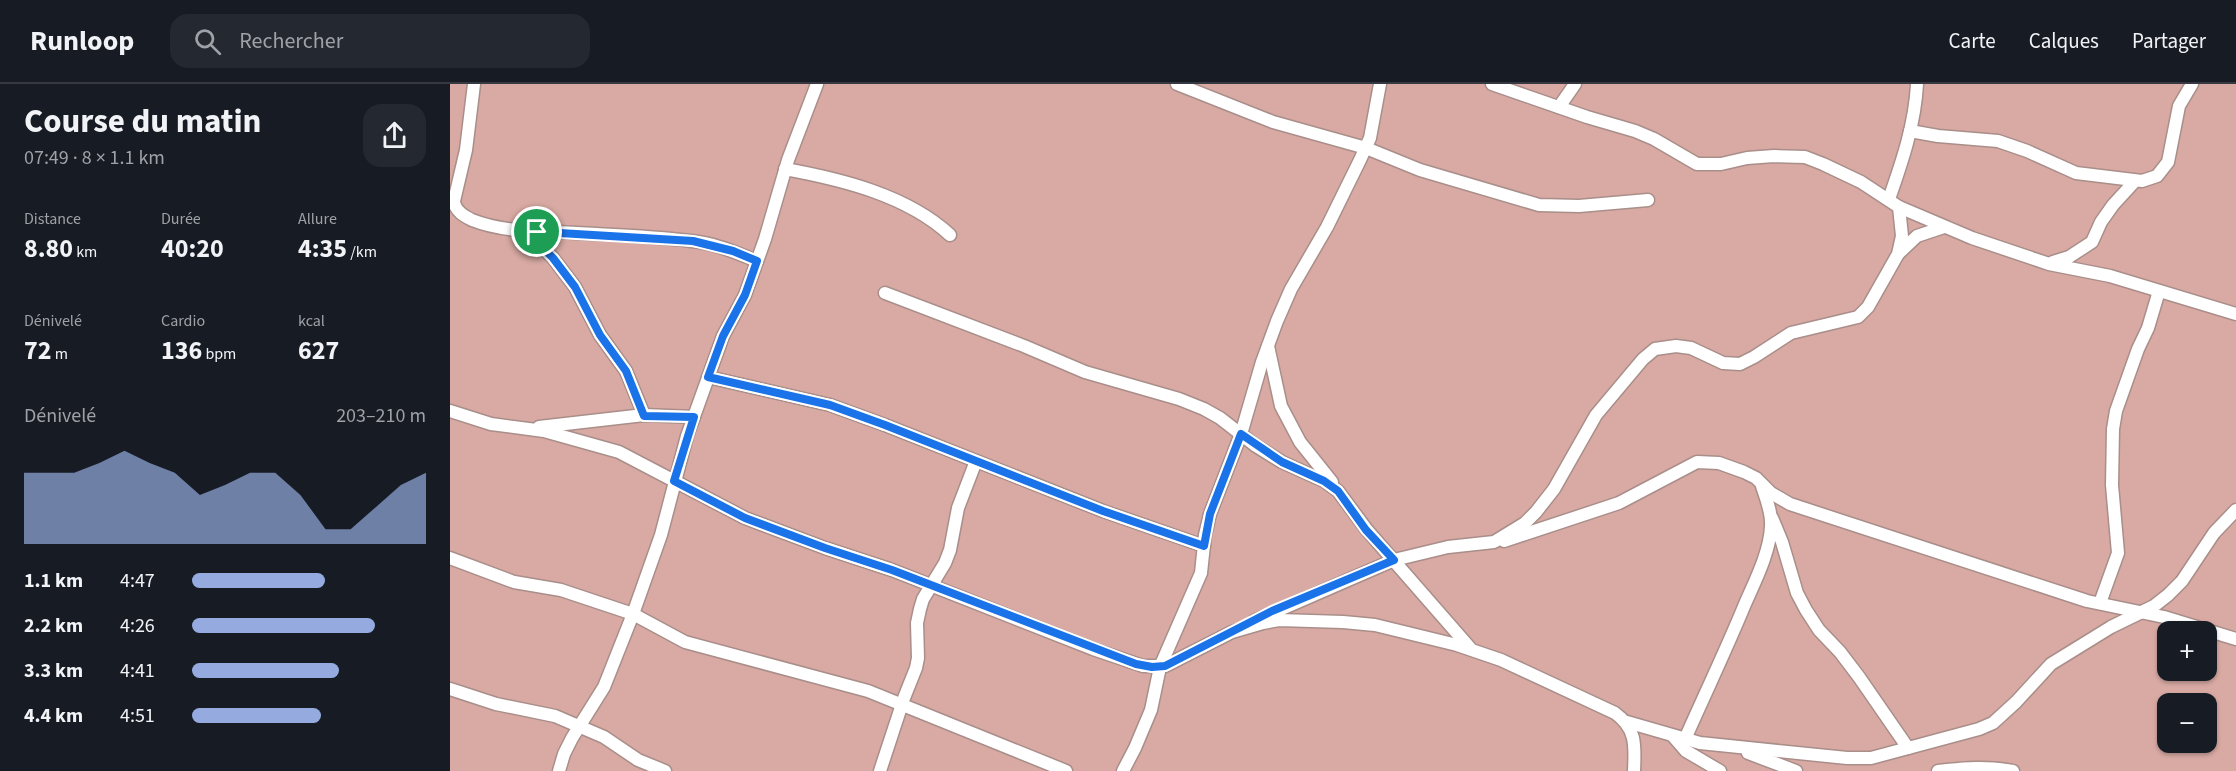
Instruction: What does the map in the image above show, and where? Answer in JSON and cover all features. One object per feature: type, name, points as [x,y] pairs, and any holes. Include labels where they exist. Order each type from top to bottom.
[{"type":"street","points":[[474,84],[466,150],[452,206],[464,216],[502,228],[526,231],[693,241],[733,251],[757,261]]},
{"type":"street","points":[[559,771],[564,754],[603,687],[633,614],[661,536],[674,481],[694,417],[723,336],[745,295],[785,169],[817,84]]},
{"type":"street","points":[[1177,84],[1273,122],[1366,148],[1419,170],[1539,205],[1579,207],[1648,200]]},
{"type":"street","points":[[1123,771],[1151,710],[1160,667],[1201,573],[1210,514],[1241,434],[1268,346],[1291,289],[1327,227],[1366,148],[1380,84]]},
{"type":"street","points":[[1492,84],[1559,108],[1635,131],[1654,139],[1697,164],[1721,164],[1747,158],[1774,156],[1805,158],[1861,182],[1894,203],[1972,238],[2049,264],[2091,271],[2236,314]]},
{"type":"street","points":[[1559,108],[1575,84]]},
{"type":"street","points":[[1494,542],[1525,523],[1536,512],[1568,469],[1596,416],[1651,351],[1663,346],[1691,348],[1723,363],[1740,364],[1791,333],[1858,317],[1868,307],[1898,254],[1902,236],[1894,203],[1916,101],[1917,84]]},
{"type":"street","points":[[1910,131],[1938,136],[1998,141],[2076,173],[2135,181],[2157,176],[2168,162],[2179,106],[2192,84]]},
{"type":"street","points":[[785,169],[850,185],[889,198],[923,214],[950,235]]},
{"type":"street","points":[[2049,264],[2069,257],[2092,242],[2101,222],[2135,181]]},
{"type":"street","points":[[1898,254],[1917,236],[1944,226]]},
{"type":"street","points":[[526,231],[553,258],[575,287],[600,335],[626,371],[644,416]]},
{"type":"street","points":[[2100,603],[2118,553],[2112,485],[2113,429],[2116,411],[2148,328],[2159,291]]},
{"type":"street","points":[[885,293],[1085,372],[1179,399],[1220,418],[1282,462],[1324,481],[1338,491]]},
{"type":"street","points":[[1268,346],[1276,391],[1281,406],[1300,442],[1366,530],[1472,650]]},
{"type":"street","points":[[708,377],[830,405],[1103,511],[1204,546]]},
{"type":"street","points":[[450,411],[490,424],[562,436],[619,452],[745,518],[892,570],[1143,666],[1160,667],[1272,611],[1394,560],[1438,549],[1509,540],[1620,503],[1697,462],[1706,461],[1733,467],[1762,482],[1771,492],[1790,504],[2026,582],[2100,603],[2143,611],[2236,639]]},
{"type":"street","points":[[523,428],[644,416],[694,417]]},
{"type":"street","points":[[880,771],[918,658],[917,632],[920,609],[950,550],[958,508],[976,461]]},
{"type":"street","points":[[1762,482],[1797,593],[1806,610],[1819,630],[1859,677],[1908,748]]},
{"type":"street","points":[[1232,632],[1279,620],[1376,625],[1408,632],[1501,660],[1589,700],[1627,722],[1679,737],[1736,747],[1847,758],[1871,758],[1961,735],[1993,723],[2051,664],[2168,595],[2182,581],[2214,533],[2236,510]]},
{"type":"street","points":[[1679,737],[1755,581],[1768,544],[1771,514]]},
{"type":"street","points":[[450,558],[514,582],[561,590],[633,614],[685,642],[868,690],[1066,771]]},
{"type":"street","points":[[450,689],[496,704],[555,716],[604,736],[638,760],[665,771]]},
{"type":"street","points":[[1627,722],[1634,740],[1634,771]]},
{"type":"street","points":[[1679,737],[1686,751],[1720,771]]},
{"type":"street","points":[[1736,747],[1796,771]]},
{"type":"street","points":[[1938,771],[1971,768],[1997,768],[2013,771]]},
{"type":"shaded area","points":[[450,84],[2236,84],[2236,771],[450,771]]},
{"type":"route","points":[[526,231],[537,232],[693,241],[718,246],[757,261],[745,295],[723,336],[708,377],[830,405],[1103,511],[1204,546],[1210,514],[1241,434],[1282,462],[1307,472],[1338,491],[1366,530],[1394,560],[1272,611],[1165,666],[1152,667],[1094,649],[892,570],[745,518],[674,481],[694,417],[644,416],[626,371],[600,335],[575,287],[553,258],[526,231]]}]
